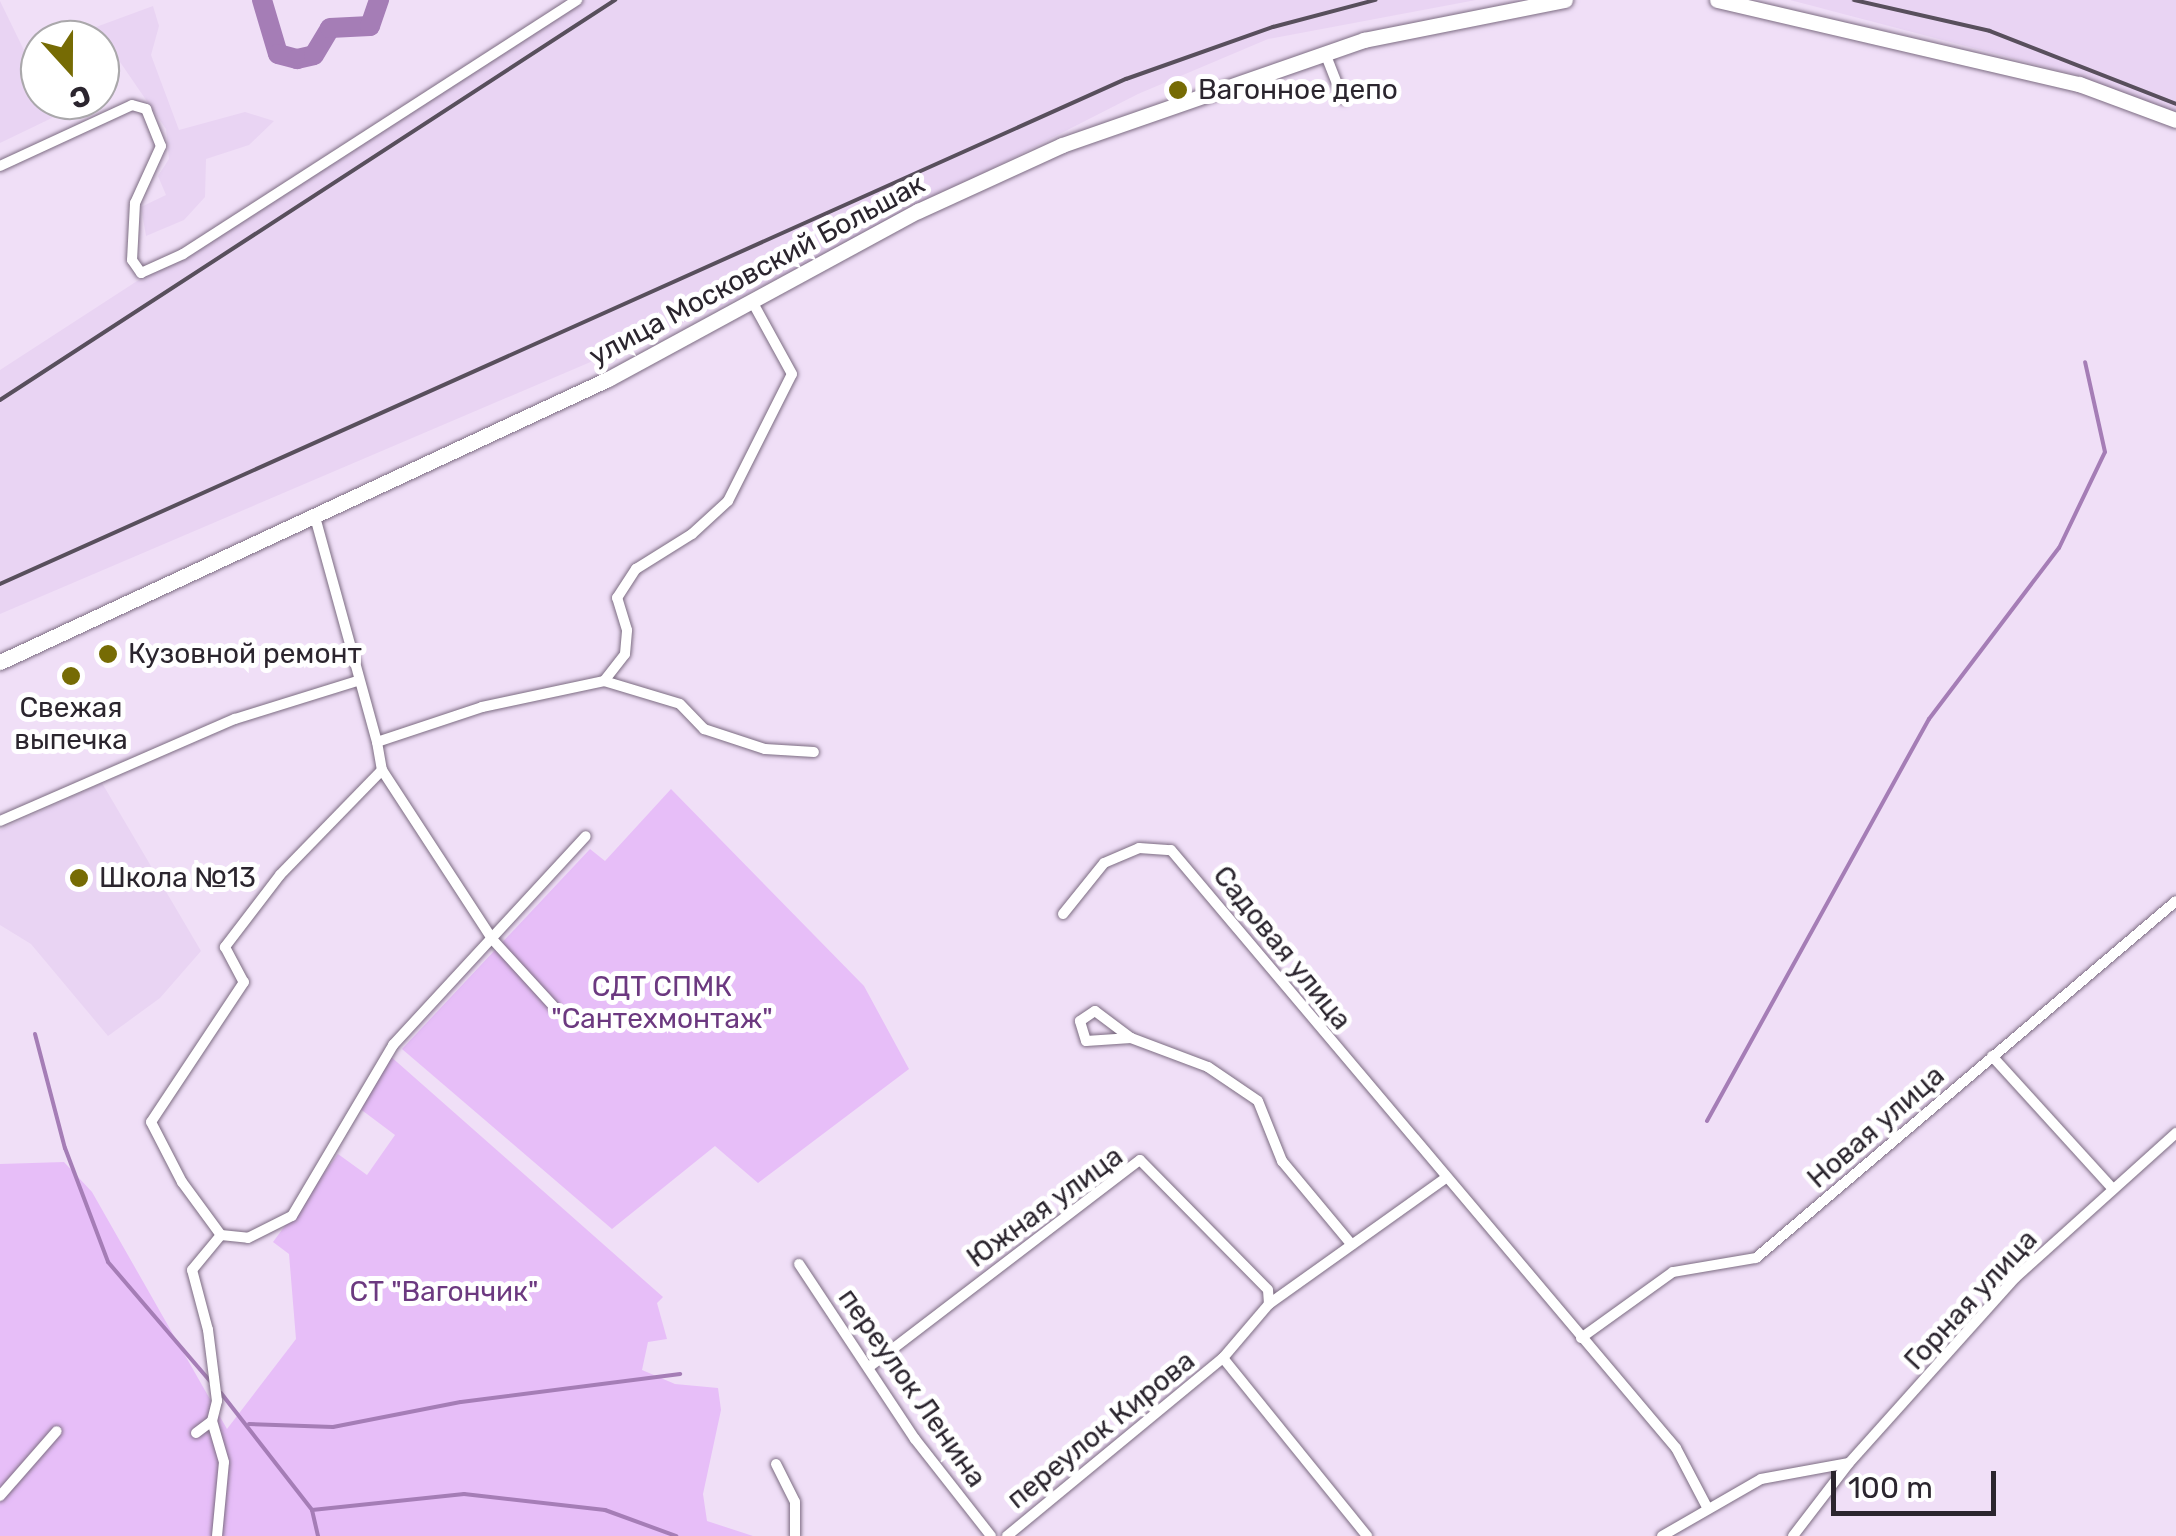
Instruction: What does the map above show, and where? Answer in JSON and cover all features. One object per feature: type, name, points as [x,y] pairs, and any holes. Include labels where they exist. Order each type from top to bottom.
[{"type":"street","points":[[0,166],[132,105],[146,109],[162,146],[135,204],[132,260],[141,272],[195,247],[577,0]]},
{"type":"street","name":"улица Московский Большак","points":[[0,662],[315,517],[753,303],[918,211],[1062,145],[1325,52],[1491,10],[1565,0]]},
{"type":"street","points":[[1717,0],[2079,84],[2176,120]]},
{"type":"street","points":[[1325,52],[1343,99]]},
{"type":"street","points":[[604,682],[625,654],[627,630],[617,598],[636,569],[692,534],[728,501],[792,374],[753,303]]},
{"type":"street","points":[[315,517],[382,770],[493,940],[555,1008]]},
{"type":"street","points":[[0,822],[234,720],[357,681]]},
{"type":"street","points":[[377,742],[482,708],[604,682],[680,704],[704,729],[764,749],[814,752]]},
{"type":"street","points":[[382,770],[280,875],[226,947],[244,982],[151,1122],[182,1182],[221,1235],[248,1238],[292,1216],[393,1045],[586,836]]},
{"type":"street","name":"Садовая улица","points":[[1063,914],[1104,863],[1139,848],[1171,850],[1443,1180],[1676,1448],[1706,1507]]},
{"type":"street","name":"Новая улица","points":[[1580,1338],[1672,1272],[1756,1258],[2176,901]]},
{"type":"street","points":[[1132,1038],[1086,1042],[1080,1021],[1095,1011],[1132,1038],[1208,1067],[1258,1101],[1282,1160],[1352,1245],[1443,1180]]},
{"type":"street","points":[[1992,1056],[2113,1189]]},
{"type":"street","name":"Горная улица","points":[[1792,1536],[1849,1463],[2015,1278],[2176,1133]]},
{"type":"street","name":"Южная улица","points":[[869,1368],[1140,1160],[1268,1290]]},
{"type":"street","points":[[217,1536],[224,1462],[212,1421],[216,1401],[208,1330],[192,1270],[221,1235]]},
{"type":"street","name":"переулок Кирова","points":[[1006,1536],[1223,1358],[1269,1304],[1352,1245]]},
{"type":"street","name":"переулок Ленина","points":[[799,1264],[991,1536]]},
{"type":"street","points":[[1269,1304],[1268,1290],[1283,1294]]},
{"type":"street","points":[[1223,1358],[1367,1536]]},
{"type":"street","points":[[196,1433],[212,1421]]},
{"type":"street","points":[[0,1496],[57,1431]]},
{"type":"street","points":[[1662,1536],[1706,1507],[1761,1480],[1849,1463]]},
{"type":"street","points":[[776,1464],[795,1502],[795,1536]]},
{"type":"shaded area","points":[[570,0],[1476,0],[1268,39],[1138,94],[731,302],[0,614],[0,370]]},
{"type":"shaded area","points":[[1790,0],[2176,0],[2176,117],[2076,75]]},
{"type":"shaded area","points":[[0,1],[20,42],[20,120],[48,120],[0,143]]},
{"type":"shaded area","points":[[153,6],[159,26],[151,55],[179,130],[245,112],[274,121],[249,145],[206,159],[205,197],[184,220],[146,236],[141,207],[166,195],[158,176],[169,159],[166,129],[120,62],[120,20],[115,20]]},
{"type":"shaded area","name":"Школа №13","points":[[102,783],[201,951],[160,998],[108,1036],[31,944],[0,925],[0,830]]},
{"type":"green space","name":"СДТ СПМК \"Сантехмонтаж\"","points":[[671,789],[864,986],[909,1069],[758,1183],[715,1146],[612,1229],[402,1049],[590,849],[605,861]]},
{"type":"green space","name":"СТ \"Вагончик\"","points":[[389,1055],[663,1297],[657,1303],[667,1339],[648,1342],[642,1370],[675,1384],[718,1388],[721,1410],[703,1494],[707,1521],[753,1536],[0,1536],[0,1164],[64,1162],[92,1192],[227,1429],[296,1339],[289,1254],[273,1242],[338,1154],[367,1175],[395,1135],[359,1108]]},
{"type":"waterway","points":[[262,0],[278,54],[297,59],[314,55],[330,28],[370,26],[379,0]]},
{"type":"waterway","points":[[1707,1121],[1929,719],[2059,548],[2105,452],[2085,362]]},
{"type":"waterway","points":[[35,1034],[65,1148],[108,1262],[211,1382]]},
{"type":"waterway","points":[[249,1424],[333,1427],[461,1402],[680,1374]]},
{"type":"waterway","points":[[221,1393],[312,1510],[318,1536]]},
{"type":"waterway","points":[[312,1510],[464,1494],[605,1510],[676,1536]]},
{"type":"railway","points":[[0,400],[615,0]]},
{"type":"railway","points":[[0,584],[1126,79],[1273,27],[1375,0]]},
{"type":"railway","points":[[1854,0],[1990,31],[2176,104]]},
{"type":"place","name":"Вагонное депо","points":[[1178,90]]},
{"type":"place","name":"Кузовной ремонт","points":[[108,654]]},
{"type":"place","name":"Свежая выпечка","points":[[71,676]]},
{"type":"place","name":"Школа №13","points":[[79,878]]}]
